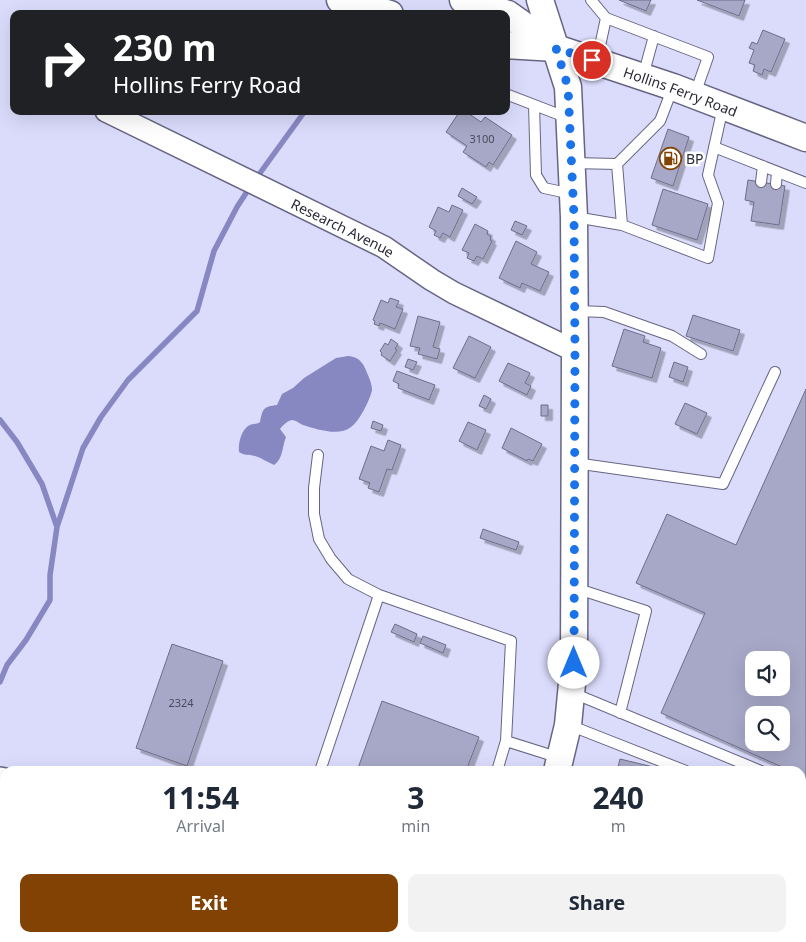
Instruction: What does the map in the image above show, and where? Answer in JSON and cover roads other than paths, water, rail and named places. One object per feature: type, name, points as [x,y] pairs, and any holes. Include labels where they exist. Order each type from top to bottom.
[{"type":"street","points":[[340,0],[376,10]]},
{"type":"street","name":"Hollins Ferry Road","points":[[463,0],[495,10]]},
{"type":"street","points":[[540,0],[568,87],[573,205],[575,311],[574,663],[568,725],[559,765]]},
{"type":"street","name":"Hollins Ferry Road","points":[[510,15],[556,48]]},
{"type":"street","name":"Hollins Ferry Road","points":[[510,45],[556,48],[684,91],[806,138]]},
{"type":"street","name":"Research Avenue","points":[[114,115],[384,247],[432,280],[454,292],[575,351]]},
{"type":"lane","points":[[571,163],[617,164],[660,122],[708,57],[606,18],[590,0]]},
{"type":"lane","points":[[597,61],[606,18]]},
{"type":"lane","points":[[643,77],[654,36]]},
{"type":"lane","points":[[510,96],[569,118]]},
{"type":"lane","points":[[534,105],[536,175],[544,188],[573,205],[708,258],[718,203],[708,175],[724,106]]},
{"type":"lane","points":[[714,147],[806,183]]},
{"type":"lane","points":[[617,164],[622,224]]},
{"type":"lane","points":[[762,182],[763,166]]},
{"type":"lane","points":[[776,184],[777,172]]},
{"type":"lane","points":[[575,311],[604,312],[672,336],[701,354]]},
{"type":"lane","points":[[574,463],[723,484],[775,372]]},
{"type":"lane","points":[[318,455],[314,488],[314,514],[319,539],[331,559],[348,579],[379,596],[511,642],[506,741],[498,766]]},
{"type":"lane","points":[[574,588],[646,611],[620,713]]},
{"type":"lane","points":[[322,766],[379,596]]},
{"type":"lane","points":[[572,692],[749,766]]},
{"type":"lane","points":[[568,725],[673,766]]},
{"type":"lane","points":[[506,741],[559,765]]},
{"type":"water","points":[[348,356],[356,358],[361,362],[367,371],[372,388],[367,405],[361,416],[351,427],[334,432],[303,425],[293,420],[288,421],[280,429],[286,437],[281,456],[274,465],[253,455],[239,452],[242,434],[250,425],[260,422],[264,409],[277,405],[282,394],[293,388],[304,378],[336,358]]},
{"type":"waterway","points":[[255,180],[302,115]]},
{"type":"waterway","points":[[0,682],[7,665],[26,640],[50,600],[50,575],[57,527],[83,448],[101,417],[128,380],[197,311],[214,251],[237,207],[250,187]]},
{"type":"waterway","points":[[0,420],[17,442],[42,484],[57,527]]},
{"type":"place","name":"BP","points":[[670,158]]}]
